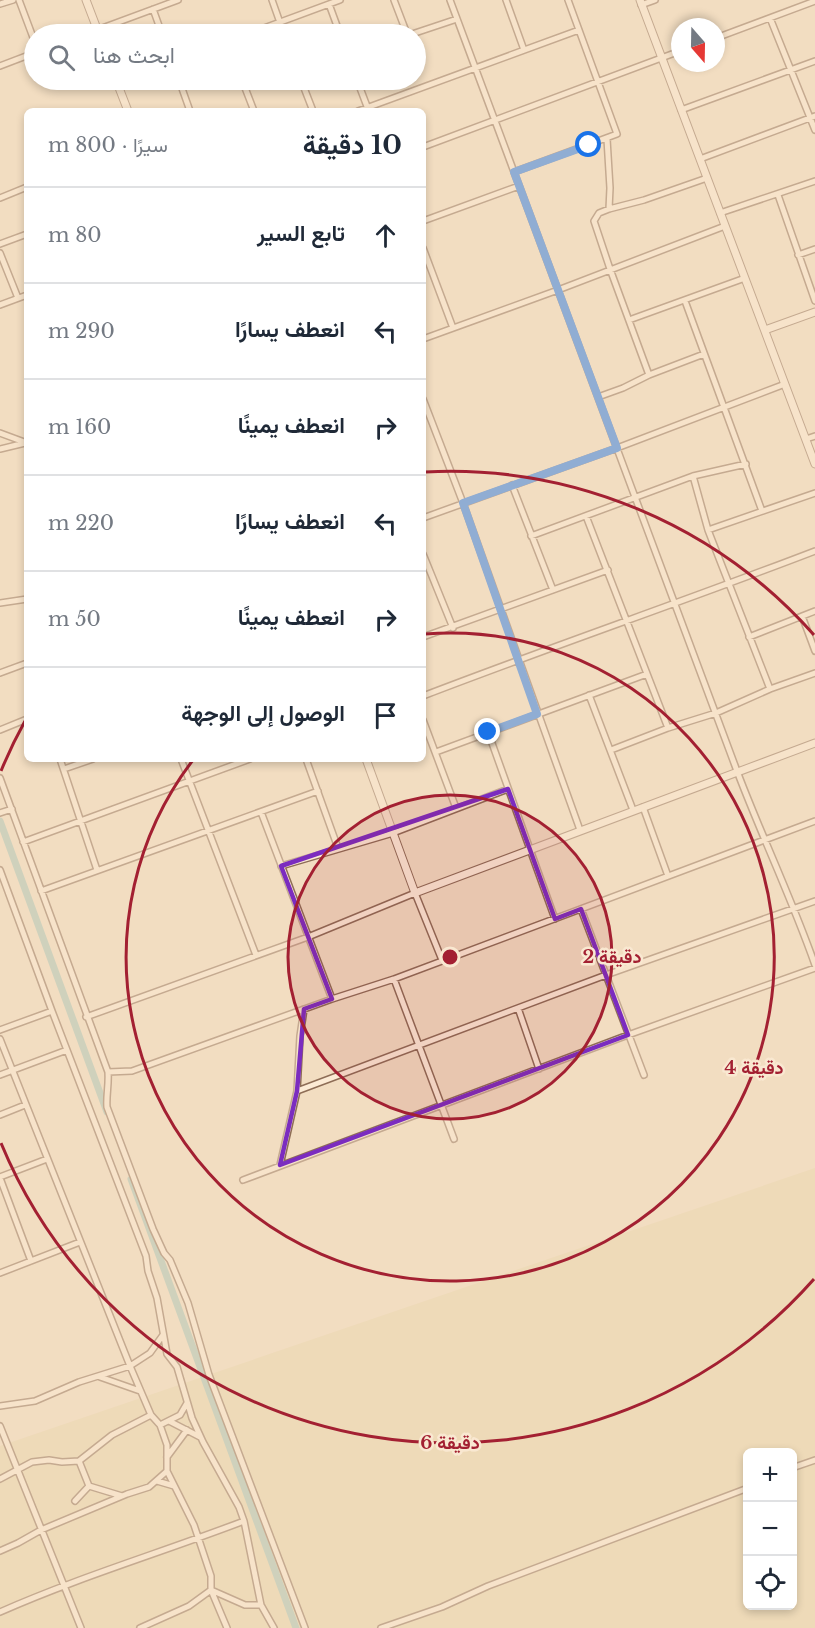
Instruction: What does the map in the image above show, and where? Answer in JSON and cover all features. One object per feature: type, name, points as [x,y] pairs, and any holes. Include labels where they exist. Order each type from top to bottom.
[{"type":"street","points":[[0,4],[13,0]]},
{"type":"street","points":[[19,0],[28,24]]},
{"type":"street","points":[[86,0],[95,24]]},
{"type":"street","points":[[117,24],[177,0]]},
{"type":"street","points":[[272,0],[280,22]]},
{"type":"street","points":[[275,24],[340,0]]},
{"type":"street","points":[[394,0],[403,24]]},
{"type":"street","points":[[243,1180],[815,967],[794,907],[763,839],[737,771],[450,0]]},
{"type":"street","points":[[506,0],[524,50]]},
{"type":"street","points":[[514,172],[607,139],[617,132],[568,0]]},
{"type":"street","points":[[655,0],[640,2],[815,464]]},
{"type":"street","points":[[725,35],[815,1]]},
{"type":"street","points":[[329,4],[336,24]]},
{"type":"street","points":[[153,9],[158,24]]},
{"type":"street","points":[[770,18],[790,70],[812,116],[815,130]]},
{"type":"street","points":[[426,29],[457,19]]},
{"type":"street","points":[[426,87],[579,30]]},
{"type":"street","points":[[426,146],[671,54]]},
{"type":"street","points":[[0,66],[24,57]]},
{"type":"street","points":[[681,110],[815,61]]},
{"type":"street","points":[[120,90],[127,108]]},
{"type":"street","points":[[183,90],[189,108]]},
{"type":"street","points":[[246,90],[253,108]]},
{"type":"street","points":[[305,90],[312,108]]},
{"type":"street","points":[[361,90],[368,108]]},
{"type":"street","points":[[371,108],[418,90]]},
{"type":"street","points":[[700,159],[812,116]]},
{"type":"street","points":[[607,139],[610,179],[609,209]]},
{"type":"street","points":[[649,375],[594,221],[599,213],[609,209],[644,200],[707,177]]},
{"type":"street","points":[[720,213],[815,182]]},
{"type":"street","points":[[426,220],[519,186]]},
{"type":"street","points":[[0,198],[24,188]]},
{"type":"street","points":[[778,195],[815,301]]},
{"type":"street","points":[[426,338],[725,226]]},
{"type":"street","points":[[0,244],[24,235]]},
{"type":"street","points":[[798,255],[815,249]]},
{"type":"street","points":[[0,253],[18,298]]},
{"type":"street","points":[[426,256],[453,328]]},
{"type":"street","points":[[629,320],[745,278]]},
{"type":"street","points":[[0,305],[24,296]]},
{"type":"street","points":[[685,301],[762,511]]},
{"type":"street","points":[[765,330],[815,312]]},
{"type":"street","points":[[598,397],[705,354]]},
{"type":"street","points":[[426,517],[785,384]]},
{"type":"street","points":[[426,407],[463,503],[580,830]]},
{"type":"street","points":[[0,433],[24,442]]},
{"type":"street","points":[[806,439],[815,436]]},
{"type":"street","points":[[0,448],[24,444]]},
{"type":"street","points":[[531,536],[693,476],[746,464]]},
{"type":"street","points":[[693,476],[708,530],[770,689]]},
{"type":"street","points":[[512,485],[554,590]]},
{"type":"street","points":[[708,530],[815,493]]},
{"type":"street","points":[[586,516],[668,728]]},
{"type":"street","points":[[426,695],[815,551]]},
{"type":"street","points":[[426,562],[453,628]]},
{"type":"street","points":[[426,637],[608,570]]},
{"type":"street","points":[[426,574],[430,572]]},
{"type":"street","points":[[0,603],[24,599]]},
{"type":"street","points":[[749,637],[815,611]]},
{"type":"street","points":[[802,616],[815,651]]},
{"type":"street","points":[[0,673],[24,664]]},
{"type":"street","points":[[611,750],[668,728],[716,713],[770,689],[815,673]]},
{"type":"street","points":[[436,752],[647,674]]},
{"type":"street","points":[[589,695],[633,810]]},
{"type":"street","points":[[0,730],[24,720]]},
{"type":"street","points":[[426,727],[456,808]]},
{"type":"street","points":[[488,732],[555,919]]},
{"type":"street","points":[[86,1017],[308,937],[529,849],[815,743]]},
{"type":"street","points":[[61,762],[97,870]]},
{"type":"street","points":[[64,769],[84,762]]},
{"type":"street","points":[[182,762],[256,956]]},
{"type":"street","points":[[23,842],[242,762]]},
{"type":"street","points":[[307,762],[338,848]]},
{"type":"street","points":[[367,762],[415,894],[442,960]]},
{"type":"street","points":[[0,778],[108,1072],[109,1086],[106,1101],[109,1113],[153,1229],[164,1253],[170,1260],[188,1303],[209,1375],[305,1628]]},
{"type":"street","points":[[281,866],[393,833],[508,789]]},
{"type":"street","points":[[41,891],[318,791]]},
{"type":"street","points":[[643,807],[668,876]]},
{"type":"street","points":[[2,812],[12,809]]},
{"type":"street","points":[[261,812],[332,999]]},
{"type":"street","points":[[108,1072],[132,1071],[394,979],[815,821]]},
{"type":"street","points":[[0,870],[51,1011],[146,1256],[148,1271],[157,1298],[167,1354],[177,1367],[200,1437],[239,1507],[244,1521],[261,1605],[274,1628]]},
{"type":"street","points":[[297,1091],[606,975],[815,901]]},
{"type":"street","points":[[581,909],[644,1075]]},
{"type":"street","points":[[394,979],[454,1139]]},
{"type":"street","points":[[518,1008],[538,1069]]},
{"type":"street","points":[[280,1165],[297,1091],[304,1009]]},
{"type":"street","points":[[0,1030],[51,1011]]},
{"type":"street","points":[[0,1039],[140,1391],[151,1414],[160,1425],[167,1445],[167,1471],[185,1504],[211,1576],[211,1590],[227,1628]]},
{"type":"street","points":[[0,1075],[67,1050]]},
{"type":"street","points":[[0,1115],[25,1105]]},
{"type":"street","points":[[31,1261],[0,1177],[47,1159]]},
{"type":"street","points":[[0,1273],[80,1242]]},
{"type":"street","points":[[0,1406],[35,1401],[79,1382],[130,1366],[150,1353],[164,1335]]},
{"type":"street","points":[[100,1377],[140,1391]]},
{"type":"street","points":[[160,1425],[180,1415],[187,1403]]},
{"type":"street","points":[[0,1479],[32,1462],[79,1461],[112,1436],[151,1414]]},
{"type":"street","points":[[169,1421],[200,1437]]},
{"type":"street","points":[[0,1426],[81,1628]]},
{"type":"street","points":[[167,1457],[187,1430]]},
{"type":"street","points":[[797,1466],[815,1460]]},
{"type":"street","points":[[79,1461],[89,1486]]},
{"type":"street","points":[[0,1551],[18,1544],[41,1530],[149,1487],[167,1471]]},
{"type":"street","points":[[157,1481],[174,1486]]},
{"type":"street","points":[[89,1486],[123,1496]]},
{"type":"street","points":[[75,1501],[89,1486]]},
{"type":"street","points":[[381,1628],[442,1607],[488,1586],[743,1490]]},
{"type":"street","points":[[0,1612],[64,1586],[244,1521]]},
{"type":"street","points":[[211,1590],[245,1605],[261,1605]]},
{"type":"street","points":[[140,1628],[189,1606],[211,1590]]},
{"type":"highlighted area","points":[[508,789],[555,919],[581,909],[628,1035],[280,1165],[297,1091],[304,1009],[332,999],[281,866]]},
{"type":"shaded area","points":[[815,1168],[815,1628],[0,1628],[0,1446]]},
{"type":"waterway","points":[[0,821],[107,1112]]},
{"type":"waterway","points":[[131,1179],[296,1628]]},
{"type":"route","points":[[488,732],[537,714],[463,503],[617,448],[514,172],[589,145]]}]
